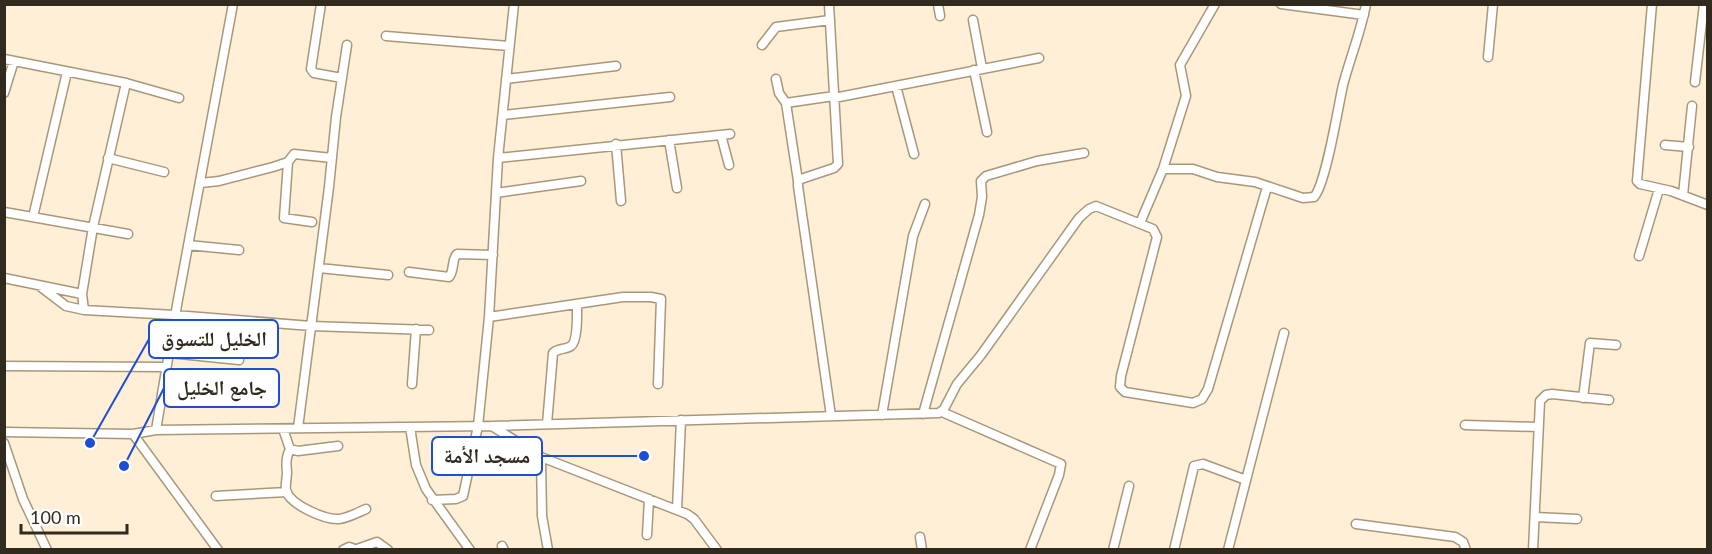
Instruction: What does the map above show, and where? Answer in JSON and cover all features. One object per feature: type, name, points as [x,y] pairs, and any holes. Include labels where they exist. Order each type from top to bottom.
[{"type":"street","points":[[156,430],[175,315],[234,4]]},
{"type":"street","points":[[321,4],[311,69],[314,73],[342,78]]},
{"type":"street","points":[[432,500],[456,499],[463,496],[478,426],[489,317],[498,158],[514,4]]},
{"type":"street","points":[[798,181],[836,166],[838,152],[829,4]]},
{"type":"street","points":[[938,4],[940,16]]},
{"type":"street","points":[[1204,4],[1208,16]]},
{"type":"street","points":[[1140,223],[1164,169],[1185,96],[1180,65],[1215,4]]},
{"type":"street","points":[[1281,4],[1364,15]]},
{"type":"street","points":[[1164,169],[1193,169],[1217,177],[1242,179],[1312,199],[1317,194],[1366,4]]},
{"type":"street","points":[[1488,57],[1493,4]]},
{"type":"street","points":[[1652,4],[1637,182],[1683,195],[1707,205]]},
{"type":"street","points":[[1695,82],[1704,4]]},
{"type":"street","points":[[762,45],[776,27],[830,20]]},
{"type":"street","points":[[973,20],[987,132]]},
{"type":"street","points":[[386,36],[509,46]]},
{"type":"street","points":[[298,428],[347,45]]},
{"type":"street","points":[[786,103],[896,86],[1039,58]]},
{"type":"street","points":[[4,93],[9,60],[126,83],[179,98]]},
{"type":"street","points":[[506,79],[616,66]]},
{"type":"street","points":[[33,217],[67,72]]},
{"type":"street","points":[[776,79],[779,93],[786,103],[831,416]]},
{"type":"street","points":[[84,310],[82,294],[93,227],[126,83]]},
{"type":"street","points":[[896,86],[914,154]]},
{"type":"street","points":[[503,115],[670,97]]},
{"type":"street","points":[[1683,195],[1692,106]]},
{"type":"street","points":[[498,158],[725,134],[729,165]]},
{"type":"street","points":[[669,140],[677,188]]},
{"type":"street","points":[[616,144],[621,201]]},
{"type":"street","points":[[1665,145],[1689,147]]},
{"type":"street","points":[[312,222],[284,218],[288,162],[294,153],[332,158]]},
{"type":"street","points":[[923,414],[979,214],[982,197],[981,181],[986,176],[1037,161],[1084,153]]},
{"type":"street","points":[[108,158],[164,172]]},
{"type":"street","points":[[201,183],[219,181],[288,162]]},
{"type":"street","points":[[496,193],[581,181]]},
{"type":"street","points":[[942,412],[957,384],[981,356],[1084,212],[1092,207],[1100,206],[1155,230],[1156,244],[1120,387],[1125,392],[1146,397],[1198,402],[1208,389],[1268,187]]},
{"type":"street","points":[[1639,256],[1659,189]]},
{"type":"street","points":[[882,415],[913,236],[925,204]]},
{"type":"street","points":[[4,212],[128,234]]},
{"type":"street","points":[[188,245],[239,249]]},
{"type":"street","points":[[409,272],[449,276],[457,254],[492,255]]},
{"type":"street","points":[[319,268],[388,275]]},
{"type":"street","points":[[4,278],[82,294]]},
{"type":"street","points":[[41,287],[66,306],[84,310],[311,326],[429,330]]},
{"type":"street","points":[[489,317],[623,297],[661,299],[658,384]]},
{"type":"street","points":[[547,424],[553,353],[574,342],[577,304]]},
{"type":"street","points":[[412,384],[416,329]]},
{"type":"street","points":[[1228,549],[1284,333]]},
{"type":"street","points":[[1582,398],[1590,344],[1616,345]]},
{"type":"street","points":[[170,353],[239,360]]},
{"type":"street","points":[[4,366],[166,367]]},
{"type":"street","points":[[1533,549],[1538,427],[1542,397],[1552,394],[1609,400]]},
{"type":"street","points":[[4,432],[133,434],[156,430],[492,426],[942,412],[1061,464],[1059,475],[1030,549]]},
{"type":"street","points":[[677,510],[681,420]]},
{"type":"street","points":[[1465,425],[1538,427]]},
{"type":"street","points":[[492,426],[541,457],[677,510],[693,519],[717,549]]},
{"type":"street","points":[[410,427],[420,478],[432,500],[470,549]]},
{"type":"street","points":[[283,429],[290,449],[286,462],[286,492]]},
{"type":"street","points":[[133,434],[218,549]]},
{"type":"street","points":[[4,442],[22,499],[47,549]]},
{"type":"street","points":[[290,449],[298,452],[338,446]]},
{"type":"street","points":[[541,457],[542,516],[548,549]]},
{"type":"street","points":[[1174,549],[1194,466],[1203,464],[1246,480]]},
{"type":"street","points":[[1113,549],[1129,486]]},
{"type":"street","points":[[216,496],[286,492],[304,508],[329,518],[346,518],[366,509]]},
{"type":"street","points":[[647,535],[649,499]]},
{"type":"street","points":[[1535,517],[1577,519]]},
{"type":"street","points":[[1356,524],[1455,537],[1463,542],[1466,549]]},
{"type":"street","points":[[921,537],[922,549]]},
{"type":"street","points":[[343,549],[349,547],[357,549],[377,542],[388,549]]},
{"type":"place","name":"الخليل للتسوق","points":[[90,443]]},
{"type":"place","name":"مسجد الأمة","points":[[644,456]]},
{"type":"place","name":"جامع الخليل","points":[[124,466]]}]
